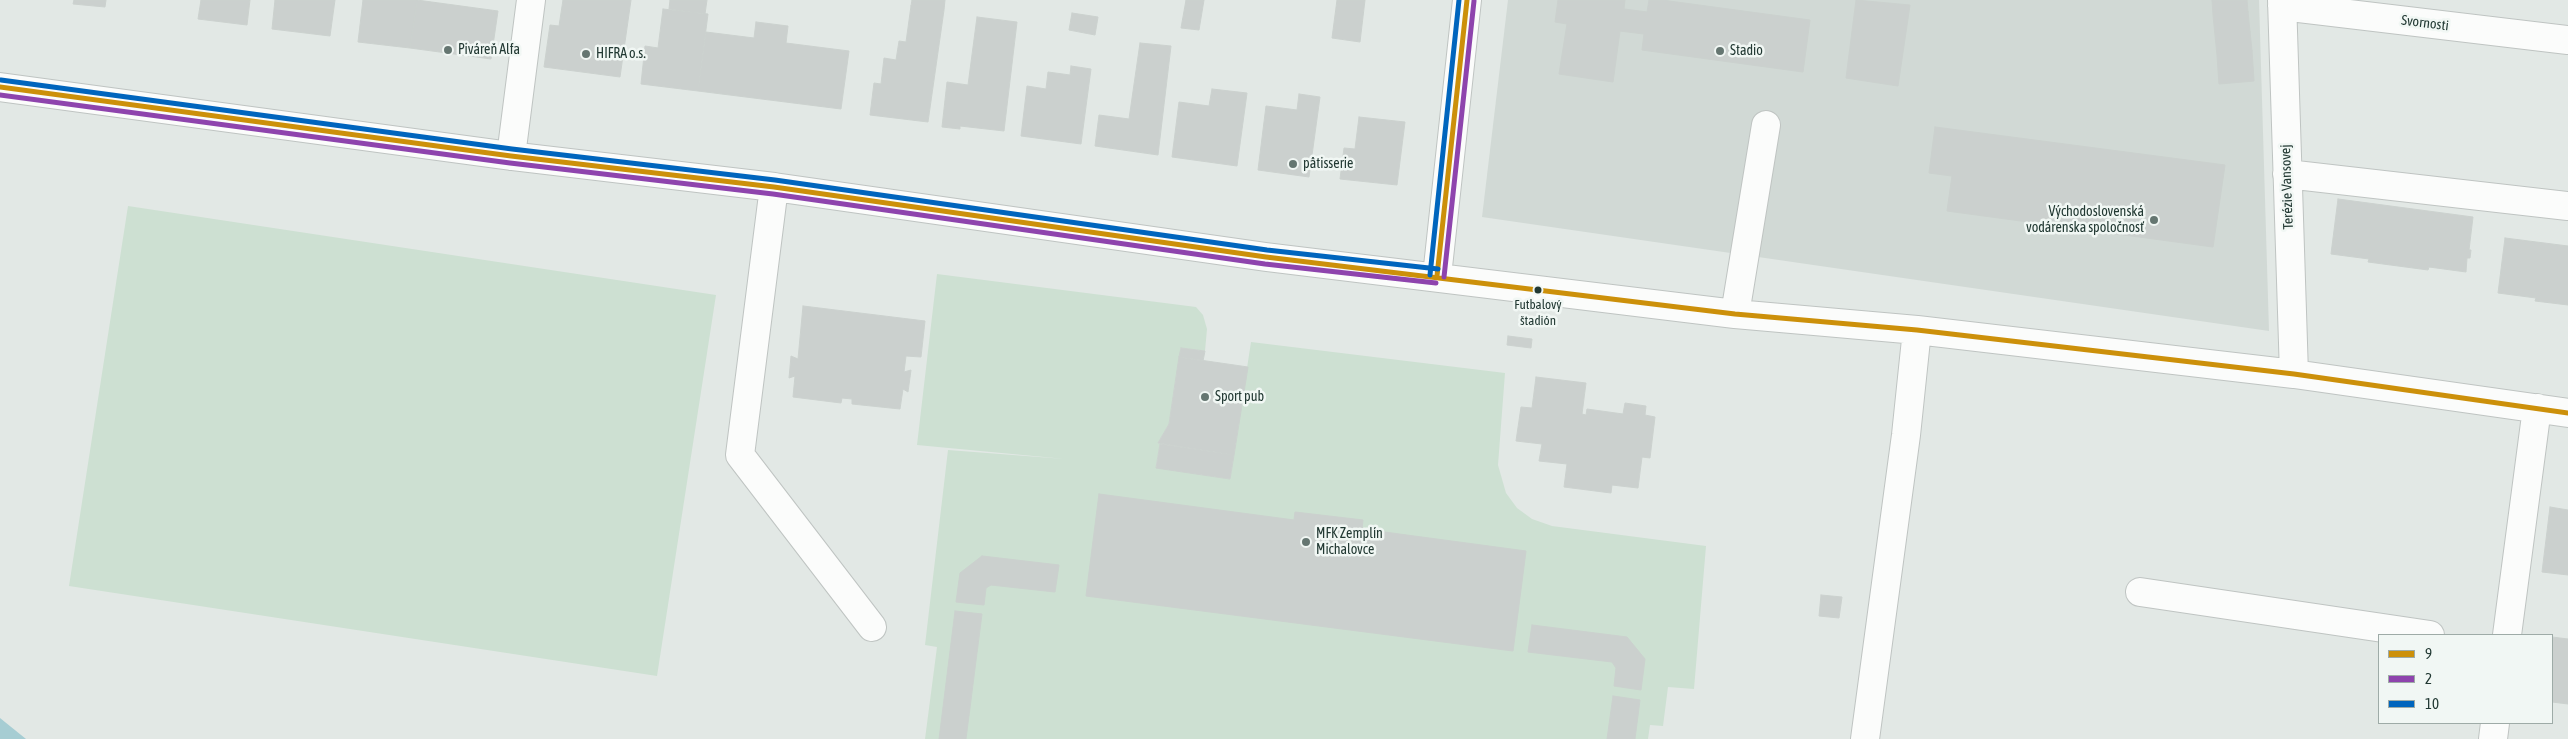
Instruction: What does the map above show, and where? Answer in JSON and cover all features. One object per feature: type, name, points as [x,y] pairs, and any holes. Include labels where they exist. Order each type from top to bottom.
[{"type":"street","points":[[511,156],[531,0]]},
{"type":"street","points":[[1437,276],[1467,0]]},
{"type":"street","name":"Svornosti","points":[[2282,3],[2568,40]]},
{"type":"street","name":"Terézie Vansovej","points":[[2282,3],[2294,374]]},
{"type":"street","points":[[0,86],[511,156],[774,187],[1266,257],[1437,276],[1734,314],[1917,330],[2294,374],[2568,413]]},
{"type":"street","points":[[1734,314],[1766,125]]},
{"type":"street","points":[[2287,174],[2568,206]]},
{"type":"street","points":[[774,187],[740,456],[872,627]]},
{"type":"street","points":[[1865,739],[1907,426],[1917,330]]},
{"type":"street","points":[[2507,634],[2537,408]]},
{"type":"street","points":[[2140,592],[2423,634]]},
{"type":"street","points":[[2493,739],[2495,724]]},
{"type":"shaded area","points":[[1508,0],[2259,0],[2269,331],[1482,217]]},
{"type":"green space","points":[[128,206],[716,295],[657,676],[69,586]]},
{"type":"green space","name":"MFK Zemplín Michalovce","points":[[937,274],[1196,307],[1203,315],[1207,329],[1205,351],[1181,348],[1169,424],[1158,443],[1160,444],[1156,467],[1230,479],[1251,342],[1505,373],[1498,465],[1506,493],[1517,508],[1532,519],[1552,526],[1706,546],[1694,689],[1668,687],[1663,726],[1650,725],[1648,739],[925,739],[937,647],[925,645],[948,450],[1065,459],[917,445]]},
{"type":"water","points":[[0,718],[26,739],[0,739]]},
{"type":"building","points":[[74,0],[106,0],[105,7],[73,4]]},
{"type":"building","points":[[201,0],[250,0],[247,25],[198,19]]},
{"type":"building","points":[[275,0],[335,0],[330,36],[272,29]]},
{"type":"building","points":[[363,0],[417,0],[410,48],[358,42]]},
{"type":"building","points":[[417,0],[498,11],[491,59],[410,48]]},
{"type":"building","points":[[563,0],[631,0],[620,77],[544,67],[550,25],[559,26]]},
{"type":"building","points":[[670,0],[707,0],[705,14],[669,9]]},
{"type":"building","points":[[912,0],[945,0],[944,10],[911,6]]},
{"type":"building","points":[[1186,0],[1204,0],[1199,30],[1181,28]]},
{"type":"building","points":[[1337,0],[1365,0],[1360,42],[1332,38]]},
{"type":"building","name":"Stadio","points":[[1558,0],[1625,0],[1624,9],[1647,12],[1649,0],[1662,0],[1810,20],[1803,72],[1642,50],[1644,34],[1620,31],[1613,82],[1559,74],[1567,24],[1555,22]]},
{"type":"building","points":[[1856,0],[1910,5],[1898,86],[1846,78]]},
{"type":"building","points":[[2212,0],[2247,0],[2248,12],[2213,15]]},
{"type":"building","points":[[911,6],[944,10],[928,122],[870,115],[874,83],[881,84],[884,58],[896,60],[899,41],[906,42]]},
{"type":"building","points":[[663,9],[708,14],[698,91],[641,84],[645,46],[658,48]]},
{"type":"building","points":[[2248,12],[2250,32],[2215,35],[2213,15]]},
{"type":"building","points":[[1072,13],[1098,17],[1095,35],[1069,30]]},
{"type":"building","points":[[977,17],[1017,22],[1004,131],[960,126],[960,129],[942,127],[947,82],[968,85]]},
{"type":"building","points":[[756,22],[788,26],[786,43],[849,51],[841,109],[698,91],[706,32],[754,38]]},
{"type":"building","points":[[2250,32],[2252,51],[2217,55],[2215,35]]},
{"type":"building","points":[[1140,43],[1171,46],[1158,155],[1095,146],[1099,115],[1129,119]]},
{"type":"building","points":[[2252,51],[2254,81],[2219,84],[2217,55]]},
{"type":"building","points":[[1071,66],[1091,69],[1081,144],[1021,136],[1027,86],[1046,89],[1048,72],[1070,75]]},
{"type":"building","points":[[1212,89],[1247,93],[1237,166],[1172,157],[1179,102],[1209,106]]},
{"type":"building","points":[[1299,94],[1320,97],[1309,177],[1258,170],[1266,106],[1297,110]]},
{"type":"building","points":[[1359,117],[1405,122],[1397,185],[1340,179],[1344,148],[1355,149]]},
{"type":"building","points":[[1935,127],[2225,165],[2213,247],[1947,211],[1952,176],[1929,173]]},
{"type":"building","points":[[2338,199],[2473,217],[2469,250],[2471,250],[2470,258],[2467,258],[2466,272],[2429,267],[2428,270],[2368,262],[2369,259],[2331,254]]},
{"type":"building","points":[[2505,238],[2568,246],[2568,305],[2535,301],[2536,298],[2498,293]]},
{"type":"building","points":[[803,306],[925,321],[921,357],[906,356],[904,372],[911,370],[908,392],[903,389],[900,409],[852,404],[852,399],[842,398],[841,403],[793,397],[795,376],[789,378],[791,356],[798,359]]},
{"type":"building","points":[[1508,336],[1532,339],[1531,348],[1507,345]]},
{"type":"building","points":[[1181,348],[1205,351],[1203,361],[1179,357]]},
{"type":"building","points":[[1179,357],[1248,367],[1234,455],[1158,443],[1169,424]]},
{"type":"building","points":[[1536,377],[1586,383],[1582,414],[1586,415],[1587,409],[1623,414],[1625,403],[1646,406],[1645,415],[1655,417],[1650,458],[1642,457],[1638,488],[1612,485],[1611,493],[1564,487],[1567,464],[1539,461],[1542,444],[1516,441],[1521,407],[1532,408]]},
{"type":"building","points":[[1160,444],[1234,455],[1230,479],[1156,468]]},
{"type":"building","points":[[1099,494],[1294,520],[1295,512],[1363,520],[1362,529],[1526,551],[1513,651],[1086,596]]},
{"type":"building","points":[[2550,507],[2568,510],[2568,575],[2542,572]]},
{"type":"building","points":[[982,556],[1059,565],[1055,592],[991,585],[986,588],[984,605],[956,602],[960,573]]},
{"type":"building","points":[[1821,595],[1842,597],[1839,618],[1819,616]]},
{"type":"building","points":[[955,611],[982,614],[966,739],[939,739]]},
{"type":"building","points":[[1532,625],[1627,637],[1645,659],[1641,690],[1614,686],[1616,668],[1612,662],[1528,652]]},
{"type":"building","points":[[2553,637],[2568,639],[2568,704],[2553,702]]},
{"type":"building","points":[[1613,696],[1640,700],[1635,739],[1607,739]]},
{"type":"transit line","name":"10","points":[[1430,275],[1459,0]]},
{"type":"transit line","name":"9","points":[[1437,276],[1467,0]]},
{"type":"transit line","name":"2","points":[[1444,277],[1474,1]]},
{"type":"transit line","name":"10","points":[[1,80],[512,149],[775,180],[1267,250],[1438,269]]},
{"type":"transit line","name":"9","points":[[0,87],[511,156],[774,187],[1266,257],[1735,314],[1917,330],[2294,374],[2568,413]]},
{"type":"transit line","name":"2","points":[[0,95],[510,163],[773,194],[1265,264],[1436,283]]},
{"type":"place","name":"Piváreň Alfa","points":[[448,50]]},
{"type":"place","name":"Stadio","points":[[1720,51]]},
{"type":"place","name":"HIFRA o.s.","points":[[586,54]]},
{"type":"place","name":"pâtisserie","points":[[1293,164]]},
{"type":"place","name":"Východoslovenská vodárenska spoločnosť","points":[[2154,220]]},
{"type":"place","name":"Futbalový štadión","points":[[1538,290]]},
{"type":"place","name":"Sport pub","points":[[1205,397]]},
{"type":"place","name":"MFK Zemplín Michalovce","points":[[1306,542]]}]
